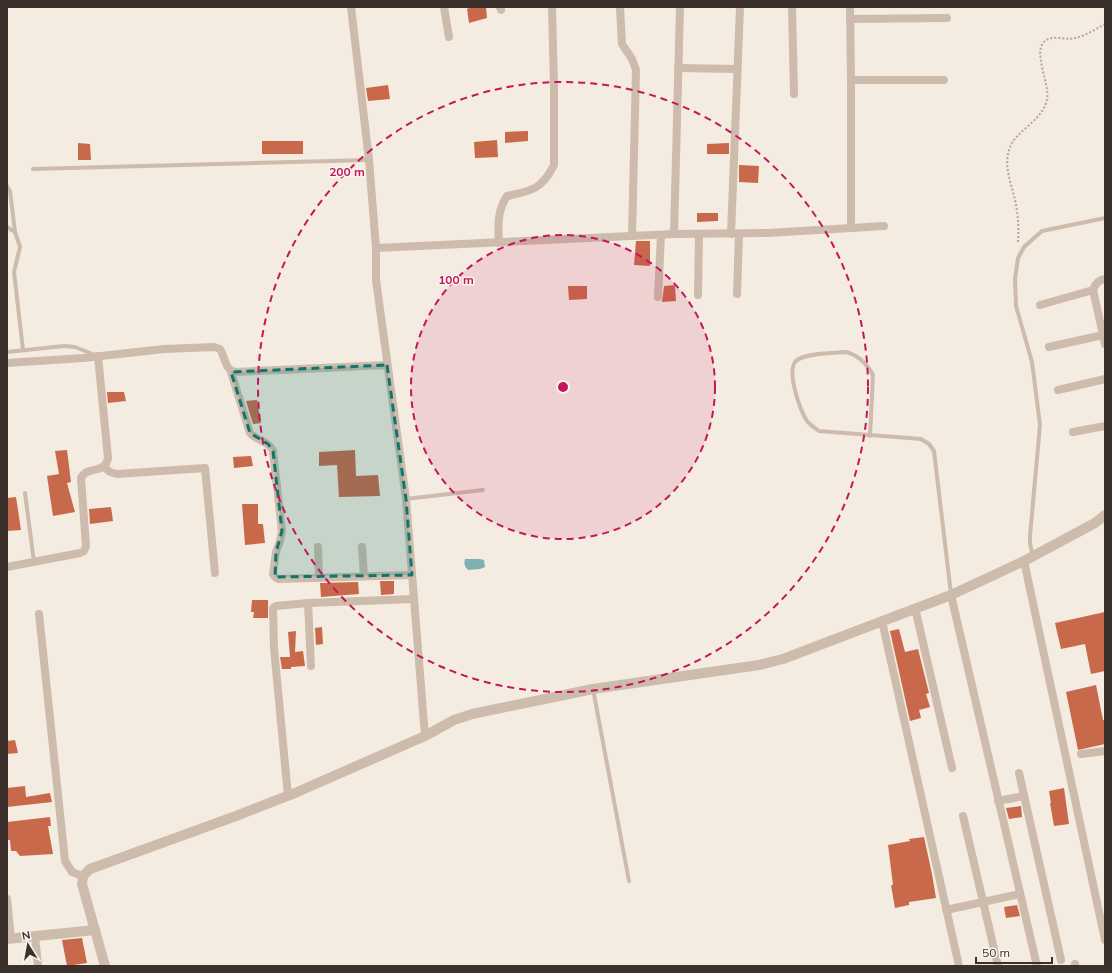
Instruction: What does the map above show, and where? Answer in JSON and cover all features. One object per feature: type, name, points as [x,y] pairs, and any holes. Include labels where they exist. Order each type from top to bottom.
[{"type":"street","points":[[351,7],[369,160],[376,248],[376,280],[406,499],[425,736]]},
{"type":"street","points":[[444,7],[449,37]]},
{"type":"street","points":[[499,243],[498,219],[507,196],[539,187],[548,177],[554,165],[552,7]]},
{"type":"street","points":[[620,7],[622,44],[632,59],[636,70],[632,236]]},
{"type":"street","points":[[674,234],[680,7]]},
{"type":"street","points":[[737,294],[735,234],[737,69],[740,7]]},
{"type":"street","points":[[792,7],[794,94]]},
{"type":"street","points":[[850,7],[851,228]]},
{"type":"street","points":[[850,19],[947,18]]},
{"type":"street","points":[[678,68],[737,69]]},
{"type":"street","points":[[851,80],[944,80]]},
{"type":"street","points":[[376,248],[674,234],[735,234],[884,226]]},
{"type":"street","points":[[698,295],[699,234]]},
{"type":"street","points":[[658,297],[661,235]]},
{"type":"street","points":[[1105,279],[1098,282],[1094,286],[1093,290],[1105,344]]},
{"type":"street","points":[[1040,305],[1093,290]]},
{"type":"street","points":[[1049,347],[1103,334]]},
{"type":"street","points":[[7,363],[164,349],[214,347],[220,349],[223,353],[228,369],[231,372],[250,433],[254,437],[268,444],[273,451],[282,531],[276,552],[275,577],[319,578],[412,575]]},
{"type":"street","points":[[7,567],[84,551],[86,546],[81,478],[87,472],[104,467],[108,458],[98,356]]},
{"type":"street","points":[[231,372],[387,365]]},
{"type":"street","points":[[1058,390],[1105,379]]},
{"type":"street","points":[[1073,432],[1105,426]]},
{"type":"street","points":[[104,467],[110,472],[117,474],[205,468],[215,573]]},
{"type":"street","points":[[105,966],[82,884],[83,876],[90,869],[288,796],[425,736],[454,720],[472,714],[594,688],[758,665],[783,659],[951,595],[1028,559],[1095,523],[1105,515]]},
{"type":"street","points":[[318,547],[319,578]]},
{"type":"street","points":[[362,547],[364,576]]},
{"type":"street","points":[[1028,559],[1105,940]]},
{"type":"street","points":[[951,595],[1037,966]]},
{"type":"street","points":[[288,796],[274,648],[273,608],[276,606],[308,603],[414,599]]},
{"type":"street","points":[[308,603],[311,666]]},
{"type":"street","points":[[915,608],[952,768]]},
{"type":"street","points":[[39,614],[65,861],[68,868],[72,872],[83,876]]},
{"type":"street","points":[[882,621],[959,966]]},
{"type":"street","points":[[1081,754],[1105,751]]},
{"type":"street","points":[[1018,773],[1062,960]]},
{"type":"street","points":[[998,801],[1024,796]]},
{"type":"street","points":[[963,816],[998,966]]},
{"type":"street","points":[[946,910],[1020,894]]},
{"type":"street","points":[[7,899],[9,939],[95,930]]},
{"type":"street","points":[[35,936],[38,966]]},
{"type":"lane","points":[[33,169],[369,160]]},
{"type":"lane","points":[[7,186],[10,191],[15,232],[20,247],[14,272],[23,350]]},
{"type":"lane","points":[[1028,559],[1040,425],[1032,362],[1016,306],[1014,279],[1018,258],[1024,247],[1042,232],[1105,218]]},
{"type":"lane","points":[[7,227],[15,232]]},
{"type":"lane","points":[[7,352],[64,346],[75,347],[98,356]]},
{"type":"lane","points":[[870,436],[873,375],[870,369],[860,359],[846,352],[806,356],[797,361],[793,366],[792,375],[800,406],[807,420],[819,431],[870,436],[921,439],[929,444],[934,451],[951,595]]},
{"type":"lane","points":[[406,499],[483,490]]},
{"type":"lane","points":[[25,493],[34,562]]},
{"type":"lane","points":[[594,688],[629,881]]},
{"type":"path","points":[[1018,258],[1019,230],[1007,159],[1010,146],[1038,116],[1047,99],[1047,86],[1040,52],[1043,43],[1050,38],[1074,39],[1105,24]]},
{"type":"highlighted area","points":[[387,365],[406,499],[412,575],[275,577],[276,552],[282,531],[273,451],[268,444],[250,433],[231,372]]},
{"type":"water","points":[[465,559],[484,560],[485,567],[468,570],[464,562]]},
{"type":"building","points":[[471,7],[486,7],[487,18],[469,23],[467,9]]},
{"type":"building","points":[[388,85],[390,99],[368,101],[366,88]]},
{"type":"building","points":[[528,131],[528,141],[505,143],[505,132]]},
{"type":"building","points":[[497,140],[498,157],[475,158],[474,142]]},
{"type":"building","points":[[262,141],[303,141],[303,154],[262,154]]},
{"type":"building","points":[[78,143],[90,144],[91,160],[78,160]]},
{"type":"building","points":[[729,143],[729,154],[707,154],[707,144]]},
{"type":"building","points":[[739,165],[759,166],[758,183],[739,182]]},
{"type":"building","points":[[697,213],[718,213],[718,221],[697,222]]},
{"type":"building","points":[[636,241],[650,241],[650,266],[634,265]]},
{"type":"building","points":[[675,285],[676,301],[662,302],[664,286]]},
{"type":"building","points":[[568,286],[587,286],[587,299],[569,300]]},
{"type":"building","points":[[107,392],[124,392],[126,401],[108,403]]},
{"type":"building","points":[[257,400],[261,423],[253,424],[246,401]]},
{"type":"building","points":[[67,450],[71,482],[67,483],[75,512],[53,516],[47,476],[59,474],[55,451]]},
{"type":"building","points":[[355,450],[356,476],[378,475],[380,496],[339,497],[337,465],[319,466],[319,452]]},
{"type":"building","points":[[251,456],[253,466],[234,468],[233,457]]},
{"type":"building","points":[[16,497],[21,530],[7,531],[7,498]]},
{"type":"building","points":[[242,504],[258,504],[258,524],[263,524],[265,543],[245,545]]},
{"type":"building","points":[[111,507],[113,521],[90,524],[89,509]]},
{"type":"building","points":[[380,581],[394,581],[394,594],[381,595]]},
{"type":"building","points":[[358,582],[359,594],[321,597],[320,583]]},
{"type":"building","points":[[252,600],[268,600],[268,618],[253,618],[254,612],[251,612]]},
{"type":"building","points":[[1105,612],[1105,671],[1091,674],[1085,644],[1061,649],[1055,623]]},
{"type":"building","points":[[322,627],[323,644],[316,645],[315,628]]},
{"type":"building","points":[[899,629],[905,652],[918,649],[929,693],[926,694],[930,707],[919,710],[921,718],[910,721],[890,631]]},
{"type":"building","points":[[296,631],[295,652],[303,651],[305,666],[282,669],[280,657],[290,657],[288,632]]},
{"type":"building","points":[[1096,685],[1103,720],[1105,720],[1105,744],[1078,750],[1066,692]]},
{"type":"building","points":[[15,740],[18,753],[7,754],[7,741]]},
{"type":"building","points":[[25,786],[26,797],[50,793],[52,802],[7,807],[7,788]]},
{"type":"building","points":[[1064,788],[1069,824],[1054,826],[1049,791]]},
{"type":"building","points":[[1021,806],[1022,817],[1009,819],[1006,808]]},
{"type":"building","points":[[50,817],[51,826],[48,826],[53,854],[20,856],[16,851],[11,851],[10,840],[7,840],[7,822]]},
{"type":"building","points":[[924,837],[936,898],[909,902],[909,905],[895,908],[891,885],[893,885],[888,845],[910,841],[909,839]]},
{"type":"building","points":[[1017,905],[1020,916],[1006,918],[1004,907]]},
{"type":"building","points":[[82,938],[87,963],[67,966],[62,940]]}]
